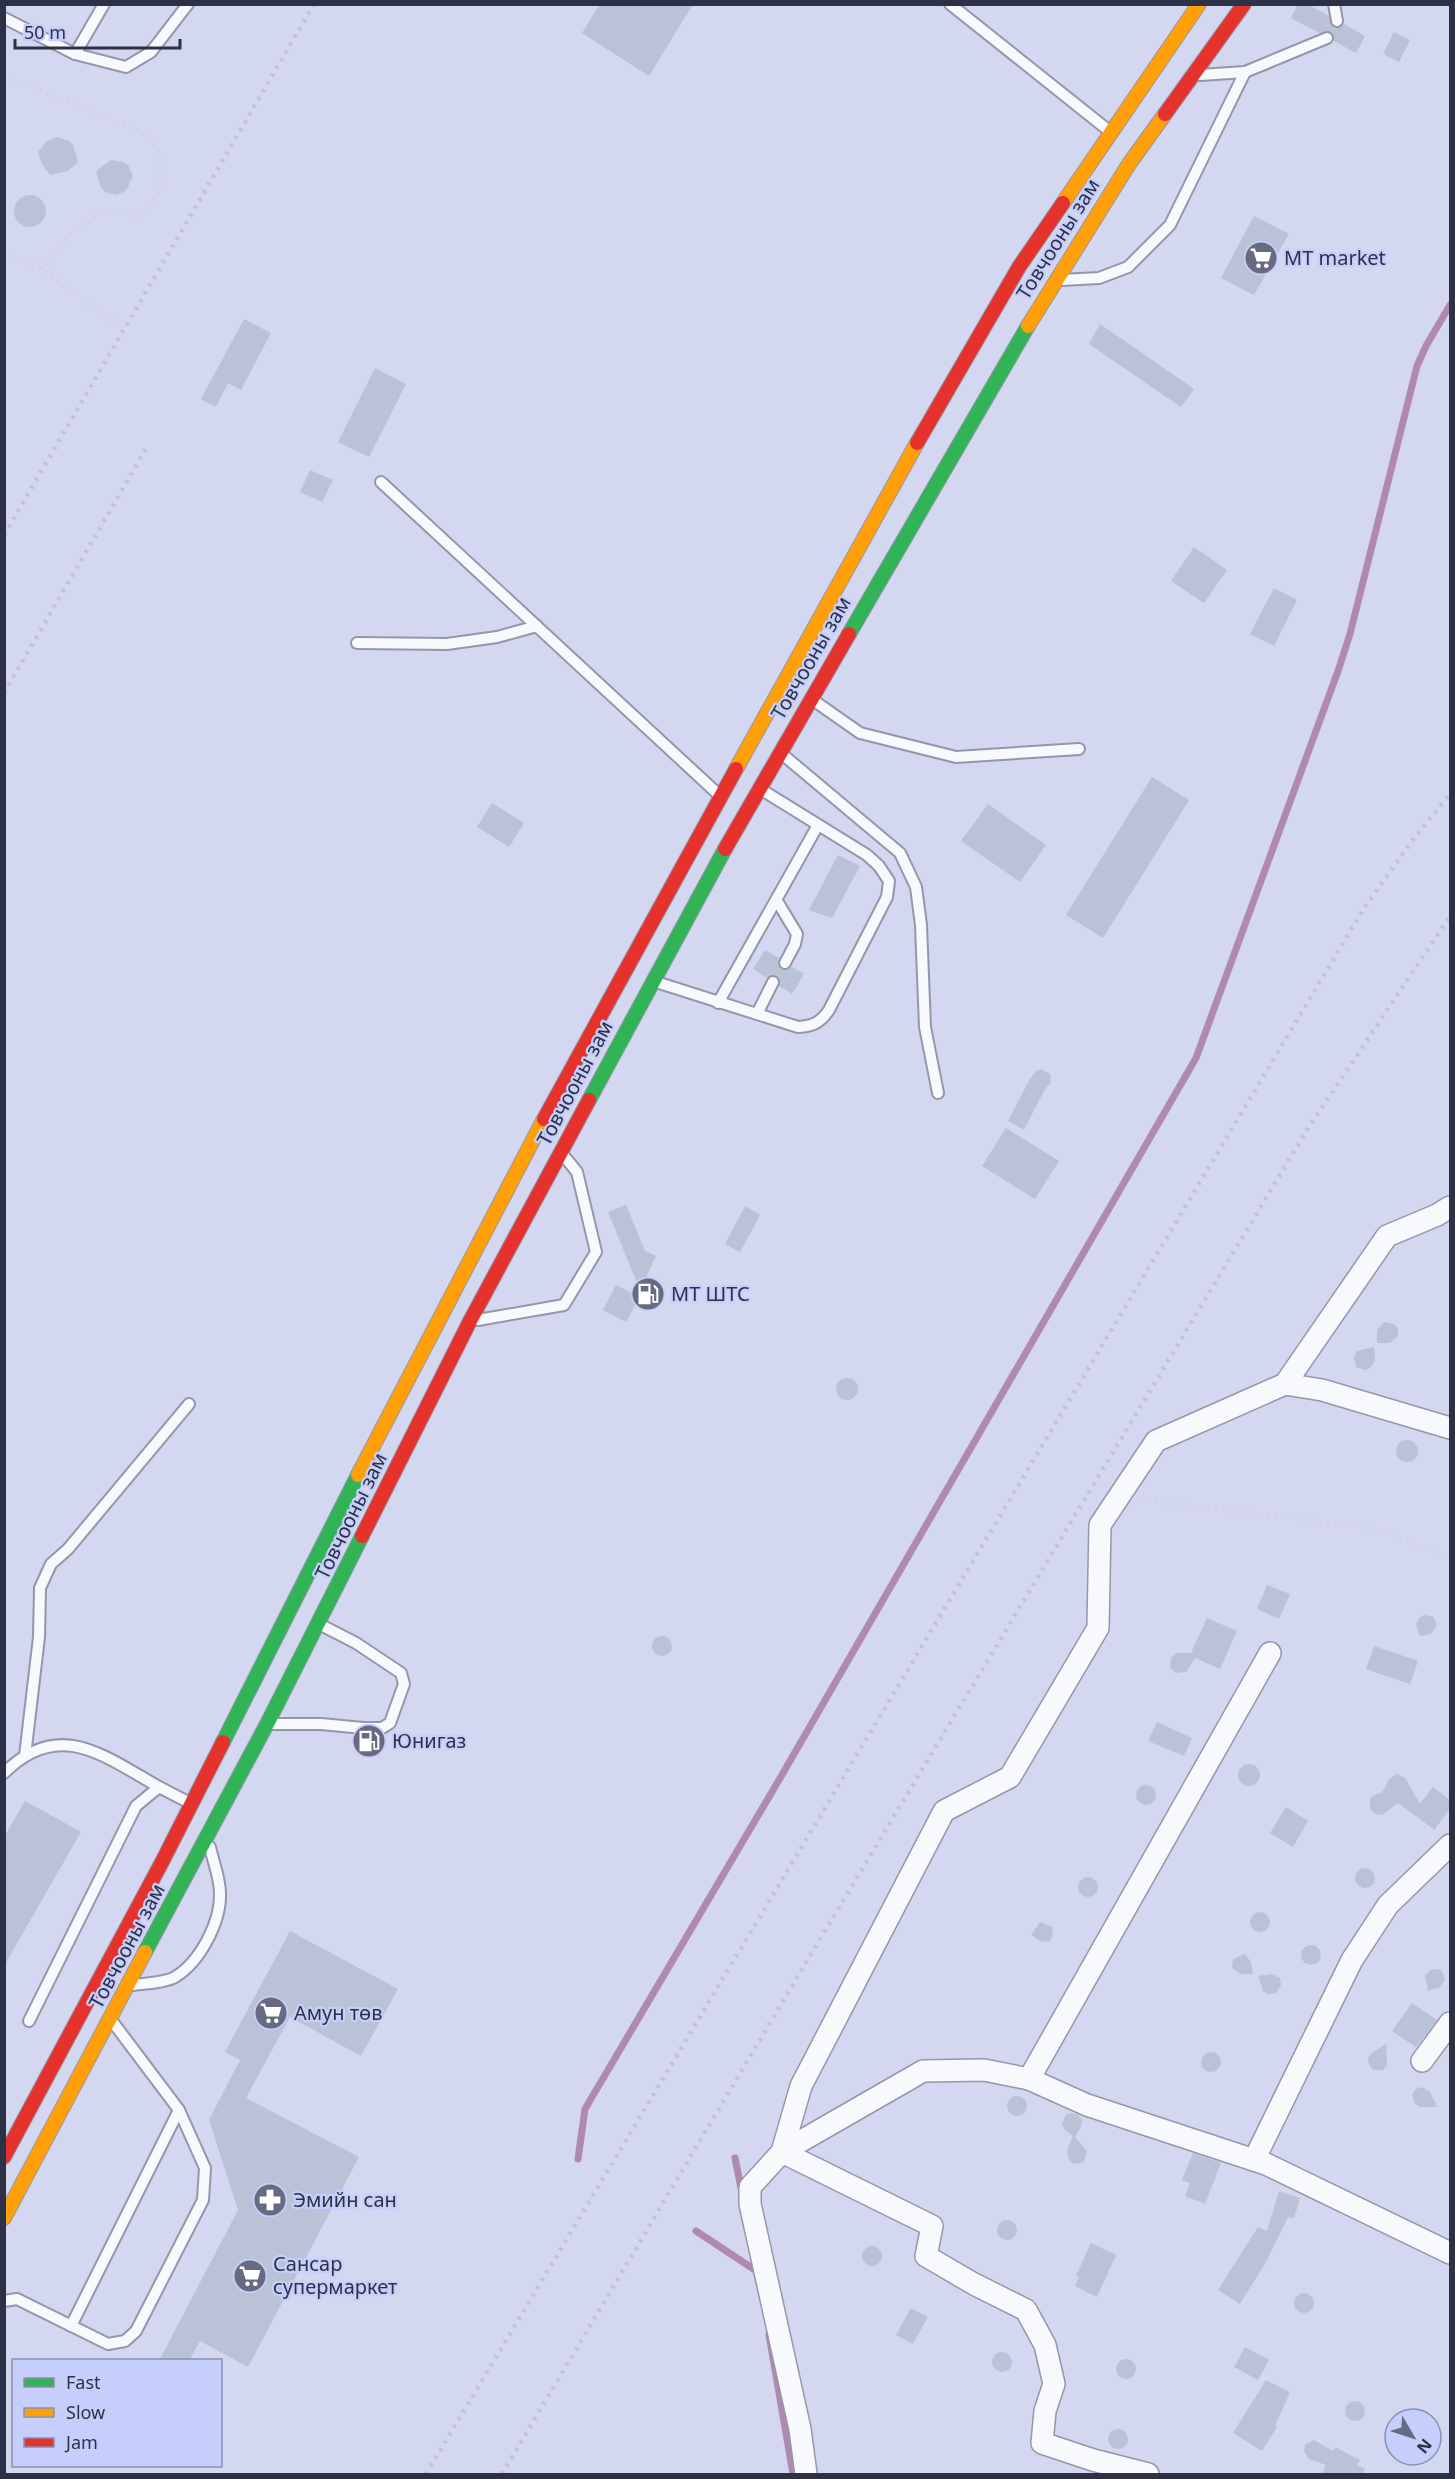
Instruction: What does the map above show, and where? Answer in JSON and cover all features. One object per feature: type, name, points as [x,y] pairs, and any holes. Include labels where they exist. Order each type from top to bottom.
[{"type":"highway","name":"Товчооны зам","points":[[4,2157],[192,1804],[438,1319],[720,796],[877,511],[1019,267],[1199,4]]},
{"type":"highway","name":"Товчооны зам","points":[[4,2218],[267,1724],[470,1321],[560,1150],[779,752],[1054,281],[1123,173],[1244,4]]},
{"type":"street","points":[[782,2152],[801,2086],[944,1811],[1010,1777],[1098,1629],[1100,1525],[1156,1441],[1285,1384],[1387,1236],[1437,1215],[1450,1207]]},
{"type":"street","points":[[1285,1384],[1322,1390],[1450,1428]]},
{"type":"street","points":[[1029,2079],[1270,1653]]},
{"type":"street","points":[[1254,2160],[1352,1960],[1388,1905],[1450,1845]]},
{"type":"street","points":[[1422,2061],[1450,2023]]},
{"type":"street","points":[[806,2475],[800,2429],[750,2204],[750,2187],[782,2152],[923,2072],[984,2070],[1029,2079],[1087,2105],[1254,2160],[1450,2253]]},
{"type":"street","points":[[782,2152],[932,2226],[926,2256],[974,2284],[1026,2310],[1046,2345],[1054,2384],[1045,2411],[1042,2443],[1148,2475]]},
{"type":"lane","points":[[75,54],[104,4]]},
{"type":"lane","points":[[4,18],[75,54],[126,67],[151,52],[188,4]]},
{"type":"lane","points":[[950,4],[1111,132]]},
{"type":"lane","points":[[1334,4],[1337,21]]},
{"type":"lane","points":[[1192,76],[1245,72],[1328,38]]},
{"type":"lane","points":[[1054,281],[1099,278],[1128,267],[1170,225],[1245,72]]},
{"type":"lane","points":[[381,482],[720,796]]},
{"type":"lane","points":[[357,644],[447,644],[496,637],[537,626]]},
{"type":"lane","points":[[810,698],[860,733],[956,757],[1079,749]]},
{"type":"lane","points":[[779,752],[900,853],[904,861],[916,887],[921,925],[925,1027],[938,1094]]},
{"type":"lane","points":[[652,981],[798,1027],[811,1026],[823,1019],[887,897],[889,881],[879,866],[759,788]]},
{"type":"lane","points":[[718,1003],[818,825]]},
{"type":"lane","points":[[777,901],[797,934],[795,944],[785,963]]},
{"type":"lane","points":[[757,1014],[773,982]]},
{"type":"lane","points":[[470,1321],[564,1305],[596,1252],[576,1172],[560,1150]]},
{"type":"lane","points":[[25,1756],[39,1637],[40,1588],[51,1564],[68,1549],[189,1404]]},
{"type":"lane","points":[[267,1724],[321,1724],[382,1728],[390,1723],[404,1684],[401,1673],[357,1642],[319,1624]]},
{"type":"lane","points":[[4,1773],[25,1756],[55,1743],[94,1750],[192,1804]]},
{"type":"lane","points":[[29,2021],[136,1806],[159,1787]]},
{"type":"lane","points":[[128,1987],[174,1978],[187,1967],[209,1939],[218,1915],[221,1892],[207,1837]]},
{"type":"lane","points":[[4,2301],[17,2299],[108,2344],[125,2341],[136,2331],[203,2200],[205,2168],[179,2110],[110,2019]]},
{"type":"lane","points":[[71,2326],[179,2110]]},
{"type":"path","points":[[4,76],[143,132],[161,153],[161,189],[141,216],[100,214],[73,229],[43,270]]},
{"type":"path","points":[[4,252],[43,270],[116,323]]},
{"type":"path","points":[[1119,1497],[1369,1527],[1450,1556]]},
{"type":"building","points":[[600,4],[693,4],[649,76],[582,33]]},
{"type":"building","points":[[1298,4],[1307,4],[1329,16],[1334,28],[1339,28],[1344,24],[1365,36],[1356,53],[1334,41],[1331,32],[1319,33],[1291,18]]},
{"type":"building","points":[[1394,32],[1410,40],[1399,62],[1383,54]]},
{"type":"building","points":[[57,137],[73,145],[78,162],[68,171],[50,175],[42,164],[38,152],[46,142]]},
{"type":"building","points":[[111,160],[128,165],[133,176],[126,191],[116,195],[105,192],[101,188],[96,171]]},
{"type":"building","points":[[30,195],[42,199],[46,211],[42,223],[30,227],[18,223],[14,211],[18,199]]},
{"type":"building","points":[[1254,216],[1289,234],[1254,295],[1221,278]]},
{"type":"building","points":[[244,319],[271,333],[241,390],[228,383],[216,407],[201,399]]},
{"type":"building","points":[[1100,324],[1194,389],[1181,407],[1089,344]]},
{"type":"building","points":[[375,368],[406,384],[369,457],[338,442]]},
{"type":"building","points":[[310,470],[333,480],[322,502],[300,492]]},
{"type":"building","points":[[1194,547],[1227,570],[1204,603],[1171,581]]},
{"type":"building","points":[[1274,588],[1297,600],[1274,646],[1250,634]]},
{"type":"building","points":[[1152,777],[1189,800],[1103,938],[1066,915]]},
{"type":"building","points":[[492,803],[524,823],[509,847],[477,827]]},
{"type":"building","points":[[988,804],[1046,845],[1020,882],[961,841]]},
{"type":"building","points":[[838,855],[860,866],[832,918],[809,910]]},
{"type":"building","points":[[765,950],[779,958],[778,964],[781,969],[786,970],[792,967],[804,974],[792,994],[779,986],[780,981],[777,976],[772,975],[767,978],[753,969]]},
{"type":"building","points":[[1041,1069],[1050,1074],[1051,1083],[1045,1089],[1024,1130],[1008,1121],[1030,1079],[1035,1072]]},
{"type":"building","points":[[1006,1128],[1059,1161],[1035,1199],[982,1166]]},
{"type":"building","points":[[626,1205],[645,1251],[656,1256],[640,1290],[608,1212]]},
{"type":"building","points":[[745,1206],[760,1215],[740,1252],[725,1244]]},
{"type":"building","points":[[616,1285],[639,1297],[626,1322],[603,1310]]},
{"type":"building","points":[[1384,1322],[1394,1324],[1398,1329],[1398,1336],[1390,1343],[1377,1343],[1377,1330]]},
{"type":"building","points":[[1374,1347],[1375,1360],[1372,1366],[1366,1370],[1356,1367],[1354,1357],[1357,1351]]},
{"type":"building","points":[[847,1378],[855,1381],[858,1389],[855,1397],[847,1400],[839,1397],[836,1389],[839,1381]]},
{"type":"building","points":[[1407,1440],[1415,1443],[1418,1451],[1415,1459],[1407,1462],[1399,1459],[1396,1451],[1399,1443]]},
{"type":"building","points":[[1267,1585],[1290,1594],[1279,1619],[1257,1609]]},
{"type":"building","points":[[1424,1615],[1434,1617],[1437,1626],[1431,1634],[1420,1636],[1416,1624]]},
{"type":"building","points":[[1207,1618],[1237,1631],[1220,1669],[1195,1658],[1186,1672],[1176,1673],[1170,1668],[1171,1658],[1176,1653],[1191,1653]]},
{"type":"building","points":[[662,1636],[669,1639],[672,1646],[669,1653],[662,1656],[655,1653],[652,1646],[655,1639]]},
{"type":"building","points":[[1374,1646],[1418,1661],[1410,1684],[1366,1669]]},
{"type":"building","points":[[1157,1722],[1192,1738],[1184,1756],[1148,1741]]},
{"type":"building","points":[[1249,1764],[1257,1767],[1260,1775],[1257,1783],[1249,1786],[1241,1783],[1238,1775],[1241,1767]]},
{"type":"building","points":[[1397,1774],[1405,1778],[1420,1804],[1433,1787],[1450,1800],[1450,1808],[1435,1829],[1436,1831],[1398,1803],[1382,1815],[1375,1814],[1370,1809],[1370,1798],[1382,1793],[1389,1779]]},
{"type":"building","points":[[1146,1785],[1153,1788],[1156,1795],[1153,1802],[1146,1805],[1139,1802],[1136,1795],[1139,1788]]},
{"type":"building","points":[[25,1801],[81,1832],[4,1966],[4,1837]]},
{"type":"building","points":[[1286,1807],[1308,1821],[1293,1847],[1270,1833]]},
{"type":"building","points":[[1365,1868],[1372,1871],[1375,1878],[1372,1885],[1365,1888],[1358,1885],[1355,1878],[1358,1871]]},
{"type":"building","points":[[1088,1877],[1095,1880],[1098,1887],[1095,1894],[1088,1897],[1081,1894],[1078,1887],[1081,1880]]},
{"type":"building","points":[[1260,1912],[1267,1915],[1270,1922],[1267,1929],[1260,1932],[1253,1929],[1250,1922],[1253,1915]]},
{"type":"building","points":[[1040,1922],[1052,1927],[1053,1933],[1050,1941],[1042,1942],[1031,1935]]},
{"type":"building","name":"Сансар супермаркет","points":[[290,1931],[398,1989],[361,2056],[290,2017],[246,2098],[359,2157],[248,2367],[200,2341],[190,2359],[160,2359],[238,2210],[209,2120],[240,2060],[225,2052]]},
{"type":"building","points":[[1311,1945],[1318,1948],[1321,1955],[1318,1962],[1311,1965],[1304,1962],[1301,1955],[1304,1948]]},
{"type":"building","points":[[1245,1954],[1251,1962],[1253,1974],[1240,1974],[1232,1968],[1233,1959]]},
{"type":"building","points":[[1432,1969],[1441,1970],[1445,1979],[1440,1987],[1428,1991],[1425,1975]]},
{"type":"building","points":[[1271,1974],[1280,1978],[1281,1985],[1276,1993],[1269,1994],[1263,1991],[1258,1976]]},
{"type":"building","points":[[1412,2003],[1437,2020],[1416,2047],[1392,2031]]},
{"type":"building","points":[[1386,2044],[1387,2065],[1383,2070],[1373,2070],[1368,2058]]},
{"type":"building","points":[[1211,2052],[1218,2055],[1221,2062],[1218,2069],[1211,2072],[1204,2069],[1201,2062],[1204,2055]]},
{"type":"building","points":[[1422,2087],[1430,2092],[1437,2107],[1420,2107],[1415,2104],[1412,2094],[1416,2089]]},
{"type":"building","points":[[1017,2096],[1024,2099],[1027,2106],[1024,2113],[1017,2116],[1010,2113],[1007,2106],[1010,2099]]},
{"type":"building","points":[[1072,2113],[1078,2115],[1082,2121],[1075,2137],[1087,2151],[1084,2161],[1078,2164],[1072,2163],[1068,2158],[1067,2151],[1073,2136],[1065,2130],[1062,2124],[1066,2115]]},
{"type":"building","points":[[1193,2153],[1221,2163],[1205,2204],[1185,2196],[1190,2183],[1182,2180]]},
{"type":"building","points":[[1279,2191],[1300,2198],[1294,2218],[1288,2217],[1266,2262],[1240,2304],[1218,2290],[1258,2227],[1267,2231]]},
{"type":"building","points":[[1007,2220],[1014,2223],[1017,2230],[1014,2237],[1007,2240],[1000,2237],[997,2230],[1000,2223]]},
{"type":"building","points":[[1091,2243],[1116,2255],[1097,2297],[1075,2286],[1079,2277],[1076,2276]]},
{"type":"building","points":[[872,2246],[879,2249],[882,2256],[879,2263],[872,2266],[865,2263],[862,2256],[865,2249]]},
{"type":"building","points":[[1304,2293],[1311,2296],[1314,2303],[1311,2310],[1304,2313],[1297,2310],[1294,2303],[1297,2296]]},
{"type":"building","points":[[911,2308],[928,2317],[913,2344],[896,2335]]},
{"type":"building","points":[[1245,2347],[1269,2360],[1258,2380],[1234,2367]]},
{"type":"building","points":[[1002,2352],[1009,2355],[1012,2362],[1009,2369],[1002,2372],[995,2369],[992,2362],[995,2355]]},
{"type":"building","points":[[1126,2359],[1133,2362],[1136,2369],[1133,2376],[1126,2379],[1119,2376],[1116,2369],[1119,2362]]},
{"type":"building","points":[[1266,2380],[1290,2392],[1275,2426],[1277,2427],[1262,2451],[1233,2433]]},
{"type":"building","points":[[1355,2401],[1362,2404],[1365,2411],[1362,2418],[1355,2421],[1348,2418],[1345,2411],[1348,2404]]},
{"type":"building","points":[[1118,2429],[1125,2432],[1128,2439],[1125,2446],[1118,2449],[1111,2446],[1108,2439],[1111,2432]]},
{"type":"building","points":[[1314,2440],[1333,2451],[1335,2447],[1360,2460],[1357,2465],[1365,2469],[1362,2475],[1353,2472],[1352,2475],[1321,2475],[1326,2465],[1309,2459],[1304,2451],[1305,2445]]},
{"type":"waterway","points":[[578,2159],[585,2109],[779,1780],[1196,1058],[1350,634],[1417,366],[1450,305]]},
{"type":"waterway","points":[[735,2158],[742,2193]]},
{"type":"waterway","points":[[696,2231],[758,2272],[758,2277]]},
{"type":"waterway","points":[[769,2335],[793,2474]]},
{"type":"railway","points":[[4,535],[314,4]]},
{"type":"railway","points":[[4,693],[147,447]]},
{"type":"railway","points":[[426,2474],[1363,910],[1414,838],[1450,794]]},
{"type":"railway","points":[[502,2474],[802,1969],[1307,1130],[1450,916]]},
{"type":"traffic: fast","points":[[849,634],[1028,326]]},
{"type":"traffic: fast","points":[[589,1100],[725,849]]},
{"type":"traffic: fast","points":[[223,1742],[358,1475]]},
{"type":"traffic: fast","points":[[145,1952],[267,1724],[362,1536]]},
{"type":"traffic: slow","points":[[1063,203],[1199,4]]},
{"type":"traffic: slow","points":[[1028,326],[1129,164],[1165,114]]},
{"type":"traffic: slow","points":[[736,769],[917,443]]},
{"type":"traffic: slow","points":[[358,1475],[544,1119]]},
{"type":"traffic: slow","points":[[4,2218],[145,1952]]},
{"type":"traffic: jam","points":[[1165,114],[1244,4]]},
{"type":"traffic: jam","points":[[917,443],[1019,267],[1063,203]]},
{"type":"traffic: jam","points":[[725,849],[849,634]]},
{"type":"traffic: jam","points":[[544,1119],[736,769]]},
{"type":"traffic: jam","points":[[362,1536],[470,1321],[589,1100]]},
{"type":"traffic: jam","points":[[4,2157],[162,1862],[223,1742]]},
{"type":"place","name":"MT market","points":[[1261,258]]},
{"type":"place","name":"MT ШТС","points":[[648,1294]]},
{"type":"place","name":"Юнигаз","points":[[369,1741]]},
{"type":"place","name":"Амун төв","points":[[271,2013]]},
{"type":"place","name":"Эмийн сан","points":[[270,2200]]},
{"type":"place","name":"Сансар супермаркет","points":[[250,2276]]}]
